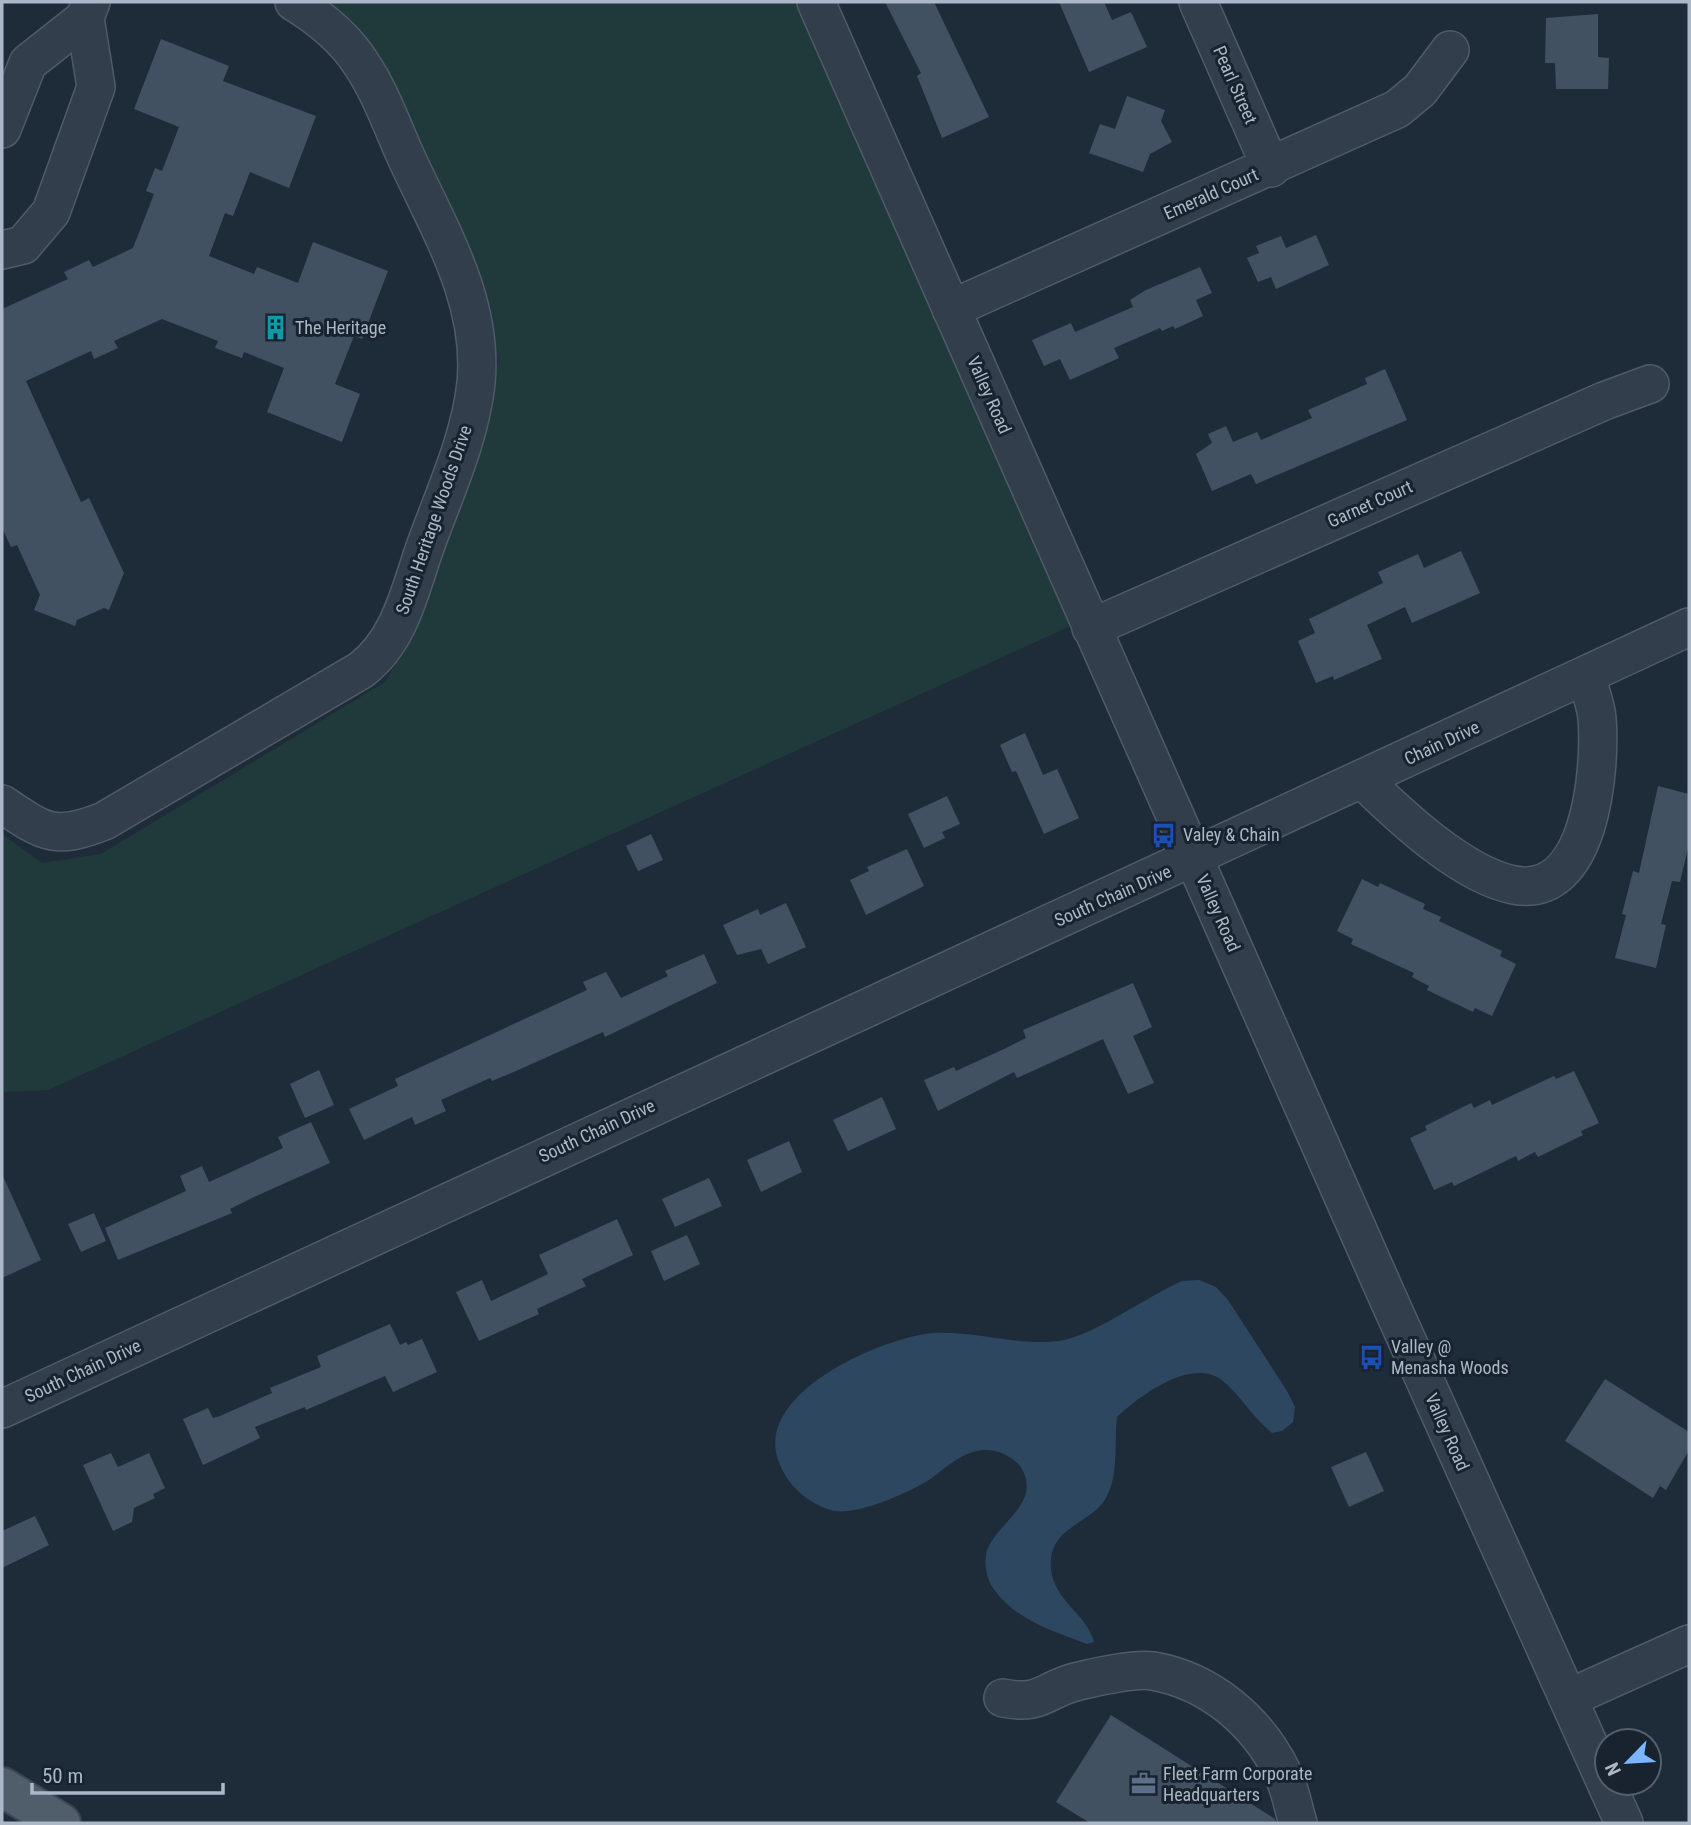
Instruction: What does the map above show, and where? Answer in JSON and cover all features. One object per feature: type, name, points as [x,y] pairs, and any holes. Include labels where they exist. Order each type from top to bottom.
[{"type":"main road","points":[[2,1787],[61,1823]]},
{"type":"street","name":"South Heritage Woods Drive","points":[[2,804],[49,831],[68,834],[104,821],[361,670],[380,656],[400,620],[472,407],[477,358],[471,310],[455,264],[369,77],[335,31],[294,2]]},
{"type":"street","name":"Valley Road","points":[[816,2],[1440,1416],[1624,1823]]},
{"type":"street","name":"Pearl Street","points":[[1198,2],[1271,168]]},
{"type":"street","points":[[2,129],[28,63],[88,10]]},
{"type":"street","points":[[2,250],[23,245],[51,212],[96,87],[88,10]]},
{"type":"street","name":"Emerald Court","points":[[951,309],[1271,168],[1396,109],[1420,90],[1450,50]]},
{"type":"street","name":"Garnet Court","points":[[1091,628],[1604,401],[1650,384]]},
{"type":"street","name":"Chain Drive","points":[[1194,859],[1689,627]]},
{"type":"street","points":[[1362,779],[1422,835],[1481,872],[1515,885],[1545,883],[1565,868],[1581,847],[1592,800],[1598,758],[1597,716],[1586,677]]},
{"type":"street","name":"South Chain Drive","points":[[2,1407],[1194,859]]},
{"type":"street","points":[[1569,1698],[1689,1644]]},
{"type":"street","points":[[1003,1698],[1027,1702],[1077,1681],[1150,1670],[1192,1683],[1231,1705],[1265,1742],[1283,1775],[1298,1823]]},
{"type":"green space","points":[[329,2],[797,2],[1073,625],[48,1090],[2,1092],[2,834],[42,863],[101,854],[385,682],[413,634],[488,424],[498,362],[491,321],[380,61],[354,23]]},
{"type":"water","points":[[1199,1280],[1216,1287],[1228,1300],[1287,1391],[1295,1407],[1293,1422],[1282,1431],[1272,1433],[1223,1381],[1211,1374],[1197,1373],[1167,1381],[1117,1417],[1115,1467],[1107,1496],[1092,1513],[1063,1534],[1052,1554],[1053,1580],[1064,1599],[1085,1623],[1094,1642],[1087,1644],[1023,1616],[1002,1599],[991,1584],[987,1574],[986,1552],[993,1539],[1016,1512],[1026,1493],[1027,1483],[1023,1471],[1006,1455],[989,1450],[970,1453],[909,1491],[883,1502],[845,1511],[835,1511],[809,1500],[789,1481],[780,1465],[776,1439],[783,1416],[801,1394],[825,1375],[882,1346],[933,1333],[1033,1342],[1064,1340],[1107,1322],[1182,1281]]},
{"type":"building","points":[[885,2],[934,2],[989,117],[942,138],[917,76],[921,73]]},
{"type":"building","points":[[1059,2],[1104,2],[1112,20],[1131,12],[1147,47],[1089,72]]},
{"type":"building","points":[[1598,14],[1598,57],[1609,58],[1608,89],[1556,89],[1555,63],[1545,63],[1546,18]]},
{"type":"building","name":"The Heritage","points":[[161,39],[229,66],[223,81],[316,116],[289,188],[250,172],[233,216],[225,213],[209,256],[254,274],[257,267],[298,283],[313,242],[388,271],[362,339],[354,336],[335,384],[360,394],[342,442],[267,412],[284,368],[244,352],[242,358],[215,348],[218,341],[162,319],[114,341],[118,348],[94,359],[91,351],[26,381],[81,502],[89,498],[124,573],[109,610],[104,608],[77,620],[75,626],[34,610],[40,595],[17,545],[11,547],[2,528],[2,309],[68,279],[64,272],[89,260],[93,267],[133,248],[154,194],[146,191],[155,168],[162,171],[179,127],[134,109]]},
{"type":"building","points":[[1127,96],[1165,110],[1161,121],[1172,142],[1150,154],[1143,172],[1089,153],[1100,124],[1115,129]]},
{"type":"building","points":[[1316,235],[1329,265],[1276,289],[1271,277],[1258,282],[1247,258],[1259,253],[1256,246],[1281,236],[1286,248]]},
{"type":"building","points":[[1200,267],[1212,293],[1196,300],[1203,316],[1175,329],[1173,326],[1162,331],[1160,328],[1114,348],[1119,358],[1070,380],[1060,359],[1044,366],[1032,340],[1071,323],[1075,332],[1133,307],[1130,300],[1146,290]]},
{"type":"building","points":[[1385,369],[1407,420],[1256,484],[1251,474],[1212,491],[1196,454],[1212,443],[1208,434],[1226,426],[1233,442],[1257,432],[1261,440],[1312,418],[1308,410],[1367,384],[1365,378]]},
{"type":"building","points":[[1461,551],[1480,593],[1412,623],[1405,607],[1367,625],[1382,659],[1334,680],[1333,676],[1316,683],[1298,641],[1315,633],[1309,619],[1383,583],[1378,572],[1418,554],[1424,568]]},
{"type":"building","points":[[1025,733],[1043,775],[1057,769],[1079,818],[1044,834],[1016,771],[1012,772],[1000,745]]},
{"type":"building","points":[[1658,786],[1689,794],[1689,844],[1680,882],[1672,881],[1661,924],[1666,925],[1656,968],[1615,958],[1626,915],[1622,914],[1633,871],[1639,873]]},
{"type":"building","points":[[947,796],[960,824],[942,832],[945,838],[924,848],[908,814]]},
{"type":"building","points":[[651,834],[663,860],[638,871],[626,846]]},
{"type":"building","points":[[907,849],[924,886],[866,915],[850,880],[869,871],[867,867]]},
{"type":"building","points":[[1362,879],[1378,887],[1380,883],[1425,904],[1423,909],[1441,917],[1439,921],[1502,951],[1500,956],[1516,964],[1492,1016],[1475,1008],[1473,1012],[1427,990],[1429,986],[1412,977],[1414,973],[1351,944],[1353,939],[1337,931]]},
{"type":"building","points":[[786,903],[806,947],[768,964],[761,949],[737,955],[723,925],[758,909],[760,915]]},
{"type":"building","points":[[704,954],[717,983],[605,1037],[603,1032],[516,1071],[492,1081],[490,1078],[441,1100],[446,1111],[415,1125],[412,1117],[364,1140],[349,1109],[398,1086],[395,1079],[587,990],[583,982],[606,972],[621,998],[668,976],[665,971]]},
{"type":"building","points":[[1133,983],[1152,1027],[1133,1036],[1154,1083],[1128,1094],[1103,1039],[1017,1078],[1014,1072],[938,1111],[924,1080],[954,1067],[956,1071],[1004,1049],[1026,1038],[1023,1030]]},
{"type":"building","points":[[319,1070],[334,1105],[305,1118],[290,1084]]},
{"type":"building","points":[[1574,1071],[1599,1123],[1581,1131],[1583,1135],[1538,1157],[1535,1152],[1518,1161],[1516,1156],[1454,1186],[1452,1182],[1434,1190],[1410,1138],[1427,1130],[1425,1126],[1471,1103],[1474,1108],[1490,1100],[1492,1105],[1554,1076],[1556,1079]]},
{"type":"building","points":[[882,1097],[896,1129],[848,1151],[833,1120]]},
{"type":"building","points":[[311,1122],[330,1163],[230,1209],[232,1213],[118,1260],[105,1228],[186,1191],[180,1176],[202,1166],[209,1182],[283,1148],[278,1137]]},
{"type":"building","points":[[789,1141],[802,1172],[761,1192],[747,1160]]},
{"type":"building","points":[[2,1174],[41,1260],[2,1278]]},
{"type":"building","points":[[709,1178],[722,1206],[675,1227],[662,1199]]},
{"type":"building","points":[[94,1213],[106,1241],[81,1252],[68,1224]]},
{"type":"building","points":[[617,1219],[633,1255],[582,1279],[586,1286],[537,1309],[539,1314],[479,1341],[456,1292],[482,1280],[491,1301],[548,1274],[539,1255]]},
{"type":"building","points":[[687,1235],[700,1264],[664,1281],[651,1251]]},
{"type":"building","points":[[390,1324],[400,1345],[406,1342],[408,1345],[422,1339],[437,1372],[393,1392],[385,1376],[306,1410],[305,1407],[255,1427],[260,1438],[203,1465],[183,1419],[208,1408],[213,1418],[220,1416],[272,1393],[270,1388],[321,1367],[317,1356]]},
{"type":"building","points":[[1605,1379],[1689,1432],[1689,1450],[1666,1490],[1660,1486],[1653,1498],[1565,1441]]},
{"type":"building","points":[[1366,1452],[1384,1491],[1349,1507],[1331,1467]]},
{"type":"building","points":[[111,1453],[118,1467],[149,1453],[165,1488],[153,1494],[155,1498],[134,1508],[132,1522],[113,1531],[83,1465]]},
{"type":"building","points":[[35,1516],[49,1545],[2,1568],[2,1531]]},
{"type":"building","name":"Fleet Farm Corporate Headquarters","points":[[1111,1715],[1275,1819],[1276,1823],[1090,1823],[1056,1802]]},
{"type":"place","name":"The Heritage","points":[[275,328]]},
{"type":"place","name":"Valey & Chain","points":[[1163,835]]},
{"type":"place","name":"Valley @ Menasha Woods","points":[[1371,1357]]},
{"type":"place","name":"Fleet Farm Corporate Headquarters","points":[[1143,1784]]}]
